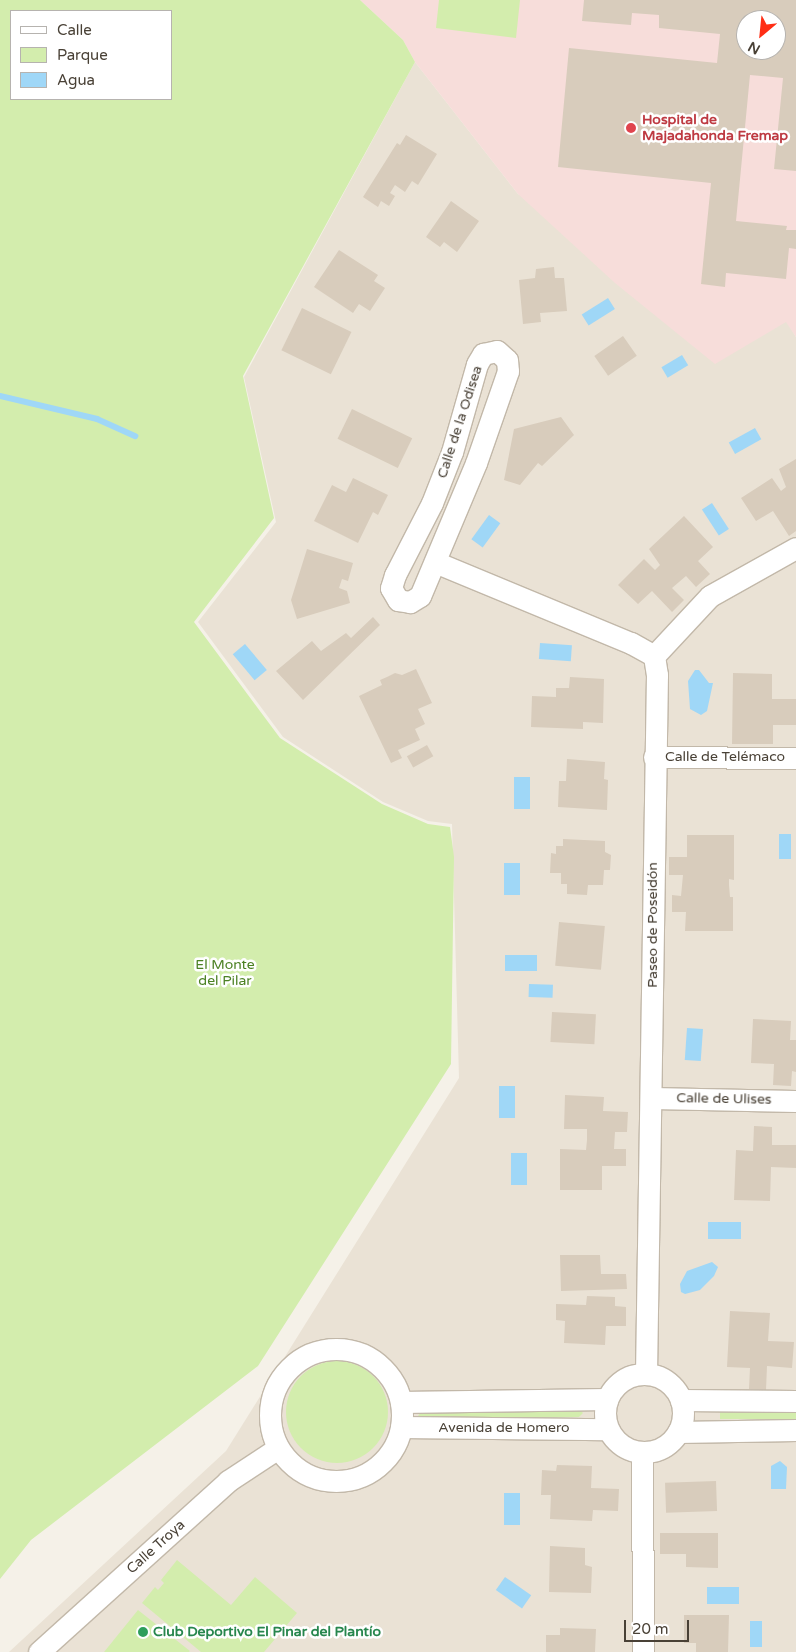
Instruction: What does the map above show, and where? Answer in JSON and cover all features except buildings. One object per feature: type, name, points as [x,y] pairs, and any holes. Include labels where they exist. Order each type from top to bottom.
[{"type":"street","name":"Calle de la Odisea","points":[[497,351],[507,360],[508,371],[476,463],[435,562],[420,596],[410,602],[398,600],[391,588],[395,575],[432,504],[452,452],[477,364],[483,354],[497,351]]},
{"type":"street","points":[[435,562],[631,643],[654,656],[710,596],[796,548]]},
{"type":"street","name":"Paseo de Poseidón","points":[[646,1374],[654,757],[657,675],[654,656]]},
{"type":"street","name":"Calle de Telémaco","points":[[654,757],[796,758]]},
{"type":"street","name":"Calle de Ulises","points":[[651,1098],[796,1101]]},
{"type":"street","points":[[338,1349],[359,1353],[378,1364],[393,1381],[401,1402],[401,1427],[395,1446],[382,1462],[366,1474],[347,1480],[327,1481],[307,1475],[291,1464],[278,1448],[270,1419],[274,1390],[284,1373],[299,1359],[318,1351],[338,1349]]},
{"type":"street","points":[[646,1374],[667,1382],[681,1400],[683,1411],[678,1432],[663,1448],[642,1452],[621,1446],[607,1429],[604,1419],[606,1399],[622,1380],[646,1374]]},
{"type":"street","name":"Avenida de Homero","points":[[401,1402],[606,1399]]},
{"type":"street","points":[[681,1400],[796,1400]]},
{"type":"street","name":"Avenida de Homero","points":[[401,1427],[607,1429]]},
{"type":"street","points":[[678,1432],[796,1430]]},
{"type":"street","name":"Calle Troya","points":[[39,1652],[228,1482],[278,1448]]},
{"type":"street","points":[[642,1452],[643,1652]]},
{"type":"shaded area","name":"Hospital de Majadahonda Fremap","points":[[360,0],[796,0],[796,337],[786,322],[715,364],[615,283],[518,194],[415,62],[403,40]]},
{"type":"shaded area","points":[[415,62],[518,194],[787,322],[796,337],[796,1652],[9,1652],[226,1451],[459,1078],[452,824],[428,821],[383,802],[283,737],[198,622],[276,522],[244,377]]},
{"type":"green space","name":"El Monte del Pilar","points":[[0,0],[360,0],[403,40],[415,62],[243,376],[274,518],[194,622],[280,738],[382,804],[428,824],[450,827],[454,857],[451,1064],[258,1366],[31,1540],[0,1579]]},
{"type":"green space","points":[[439,0],[520,0],[516,38],[436,28]]},
{"type":"green space","points":[[337,1361],[356,1365],[373,1376],[384,1393],[388,1412],[384,1431],[373,1448],[356,1459],[337,1463],[318,1459],[301,1448],[290,1431],[286,1412],[290,1393],[301,1376],[318,1365]]},
{"type":"green space","points":[[580,1410],[583,1413],[579,1417],[424,1420],[418,1416],[422,1411]]},
{"type":"green space","points":[[720,1412],[796,1412],[796,1419],[720,1419]]},
{"type":"green space","points":[[177,1560],[231,1605],[255,1577],[297,1613],[264,1652],[201,1652],[142,1603],[155,1587],[158,1590],[164,1583],[161,1580]]},
{"type":"green space","name":"Club Deportivo El Pinar del Plantío","points":[[138,1610],[190,1651],[104,1652]]},
{"type":"water","points":[[608,298],[615,309],[589,325],[582,314]]},
{"type":"water","points":[[682,355],[688,365],[668,378],[661,367]]},
{"type":"water","points":[[755,428],[761,439],[735,454],[729,443]]},
{"type":"water","points":[[712,503],[729,529],[719,536],[702,510]]},
{"type":"water","points":[[489,515],[500,523],[483,547],[471,539]]},
{"type":"water","points":[[540,643],[572,645],[571,661],[539,659]]},
{"type":"water","points":[[245,644],[267,670],[255,680],[233,654]]},
{"type":"water","points":[[695,670],[699,670],[709,683],[713,683],[707,711],[701,715],[690,709],[688,681]]},
{"type":"water","points":[[514,777],[530,777],[530,809],[514,809]]},
{"type":"water","points":[[779,834],[791,834],[791,859],[779,859]]},
{"type":"water","points":[[504,863],[520,863],[520,895],[504,895]]},
{"type":"water","points":[[505,955],[537,955],[537,971],[505,971]]},
{"type":"water","points":[[529,984],[553,985],[553,998],[529,997]]},
{"type":"water","points":[[687,1028],[703,1029],[701,1061],[685,1060]]},
{"type":"water","points":[[499,1086],[515,1086],[515,1118],[499,1118]]},
{"type":"water","points":[[511,1153],[527,1153],[527,1185],[511,1185]]},
{"type":"water","points":[[708,1222],[741,1222],[741,1239],[708,1239]]},
{"type":"water","points":[[712,1262],[718,1267],[714,1276],[700,1290],[685,1294],[681,1292],[680,1284],[687,1271]]},
{"type":"water","points":[[780,1461],[787,1467],[786,1489],[771,1489],[771,1466]]},
{"type":"water","points":[[504,1493],[520,1493],[520,1525],[504,1525]]},
{"type":"water","points":[[505,1577],[531,1595],[522,1608],[496,1590]]},
{"type":"water","points":[[707,1587],[739,1587],[739,1604],[707,1604]]},
{"type":"water","points":[[750,1621],[762,1621],[762,1647],[750,1647]]},
{"type":"waterway","points":[[0,396],[97,419],[135,436]]},
{"type":"place","name":"Hospital de Majadahonda Fremap","points":[[631,128]]},
{"type":"place","name":"Club Deportivo El Pinar del Plantío","points":[[143,1632]]}]
